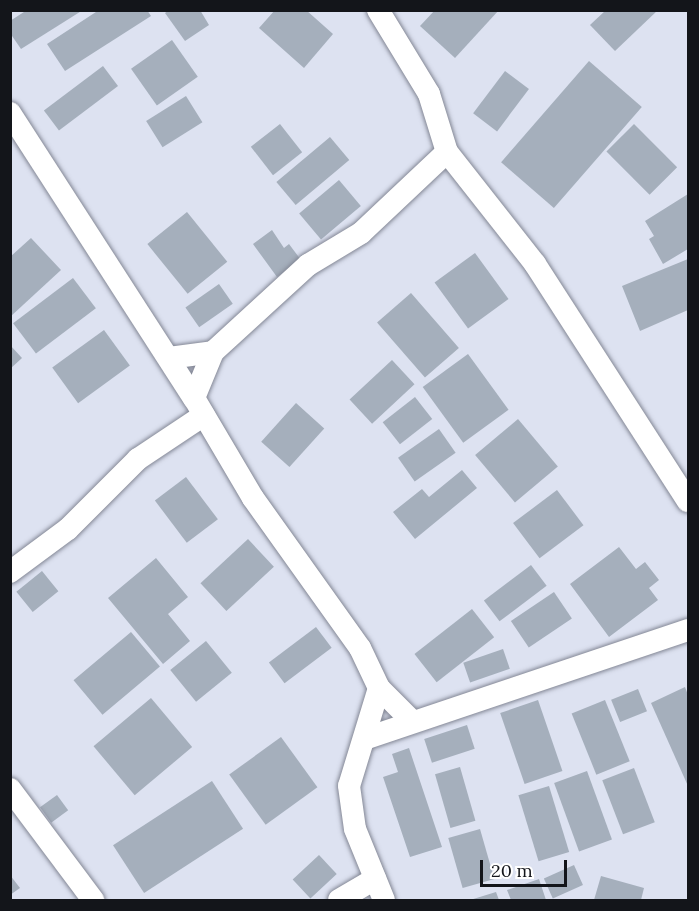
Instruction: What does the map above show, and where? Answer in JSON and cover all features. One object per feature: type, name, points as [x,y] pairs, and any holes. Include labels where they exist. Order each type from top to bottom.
[{"type":"street","points":[[378,10],[429,94],[447,153],[535,264],[688,501]]},
{"type":"street","points":[[13,124],[169,358],[253,498],[360,648],[379,688],[412,721]]},
{"type":"street","points":[[10,572],[68,529],[138,459],[199,406],[213,352],[308,265],[361,232],[447,153]]},
{"type":"street","points":[[169,358],[213,352]]},
{"type":"street","points":[[367,738],[688,630]]},
{"type":"street","points":[[379,688],[367,738],[356,756],[350,786],[355,829],[384,900]]},
{"type":"street","points":[[10,789],[93,900]]},
{"type":"street","points":[[339,900],[375,879]]},
{"type":"building","points":[[27,10],[83,10],[21,49],[10,33],[10,21]]},
{"type":"building","points":[[99,10],[147,10],[151,16],[65,71],[47,44]]},
{"type":"building","points":[[169,10],[200,10],[209,25],[185,41],[165,13]]},
{"type":"building","points":[[275,10],[306,10],[333,34],[304,68],[259,28]]},
{"type":"building","points":[[435,10],[499,10],[455,58],[420,26]]},
{"type":"building","points":[[606,10],[658,10],[615,51],[590,25]]},
{"type":"building","points":[[172,40],[198,77],[157,106],[131,69]]},
{"type":"building","points":[[589,61],[642,107],[554,208],[501,162]]},
{"type":"building","points":[[103,66],[118,86],[59,131],[44,111]]},
{"type":"building","points":[[505,71],[529,89],[497,131],[473,113]]},
{"type":"building","points":[[186,96],[202,122],[163,147],[146,121]]},
{"type":"building","points":[[280,124],[302,152],[273,175],[251,147]]},
{"type":"building","points":[[634,124],[677,167],[650,195],[606,152]]},
{"type":"building","points":[[330,137],[349,160],[296,205],[276,182]]},
{"type":"building","points":[[339,180],[361,206],[321,239],[299,213]]},
{"type":"building","points":[[688,194],[688,249],[663,264],[649,239],[654,236],[645,221]]},
{"type":"building","points":[[187,212],[227,262],[188,294],[147,244]]},
{"type":"building","points":[[272,230],[284,248],[289,244],[301,260],[277,277],[253,244]]},
{"type":"building","points":[[31,238],[61,270],[10,317],[10,257]]},
{"type":"building","points":[[475,253],[509,299],[468,329],[435,282]]},
{"type":"building","points":[[688,259],[688,310],[640,331],[622,286]]},
{"type":"building","points":[[73,278],[96,308],[36,353],[13,323]]},
{"type":"building","points":[[219,284],[233,304],[199,327],[185,308]]},
{"type":"building","points":[[411,293],[459,348],[425,378],[377,323]]},
{"type":"building","points":[[104,330],[130,366],[78,403],[52,368]]},
{"type":"building","points":[[10,345],[22,358],[10,369]]},
{"type":"building","points":[[468,354],[509,410],[463,443],[423,387]]},
{"type":"building","points":[[392,360],[415,384],[372,424],[350,400]]},
{"type":"building","points":[[415,397],[432,419],[400,444],[383,422]]},
{"type":"building","points":[[296,403],[324,428],[289,467],[261,442]]},
{"type":"building","points":[[518,419],[558,466],[515,502],[475,455]]},
{"type":"building","points":[[439,429],[456,453],[415,481],[398,458]]},
{"type":"building","points":[[462,470],[477,488],[415,539],[393,512],[422,489],[429,497]]},
{"type":"building","points":[[186,477],[218,519],[187,543],[155,500]]},
{"type":"building","points":[[557,490],[583,525],[540,558],[513,523]]},
{"type":"building","points":[[248,539],[274,567],[226,611],[200,583]]},
{"type":"building","points":[[619,547],[636,569],[645,562],[659,580],[649,588],[658,600],[609,637],[570,584]]},
{"type":"building","points":[[156,558],[188,597],[168,614],[190,641],[163,664],[108,598]]},
{"type":"building","points":[[531,565],[547,586],[500,621],[484,601]]},
{"type":"building","points":[[42,571],[58,591],[33,612],[16,592]]},
{"type":"building","points":[[554,592],[572,619],[529,648],[511,621]]},
{"type":"building","points":[[472,609],[494,637],[437,682],[414,654]]},
{"type":"building","points":[[316,627],[332,648],[285,683],[269,663]]},
{"type":"building","points":[[131,632],[160,666],[102,715],[74,680]]},
{"type":"building","points":[[206,641],[232,673],[196,702],[170,670]]},
{"type":"building","points":[[503,649],[510,669],[470,683],[463,663]]},
{"type":"building","points":[[685,687],[688,695],[688,786],[651,703]]},
{"type":"building","points":[[638,689],[647,711],[620,722],[611,700]]},
{"type":"building","points":[[151,698],[192,747],[135,795],[94,746]]},
{"type":"building","points":[[538,700],[562,771],[525,784],[500,713]]},
{"type":"building","points":[[605,700],[630,761],[596,775],[572,713]]},
{"type":"building","points":[[467,725],[475,749],[432,763],[424,739]]},
{"type":"building","points":[[281,737],[317,787],[266,825],[229,775]]},
{"type":"building","points":[[409,748],[442,847],[410,857],[383,777],[398,772],[392,754]]},
{"type":"building","points":[[460,767],[475,821],[450,828],[435,774]]},
{"type":"building","points":[[634,768],[655,822],[623,834],[602,780]]},
{"type":"building","points":[[587,771],[612,840],[579,852],[554,783]]},
{"type":"building","points":[[212,781],[243,829],[144,893],[113,845]]},
{"type":"building","points":[[549,786],[569,852],[539,861],[518,795]]},
{"type":"building","points":[[57,795],[68,810],[51,823],[40,807]]},
{"type":"building","points":[[480,829],[494,879],[463,888],[448,838]]},
{"type":"building","points":[[319,855],[337,874],[310,899],[293,880]]},
{"type":"building","points":[[574,865],[583,885],[553,899],[544,878]]},
{"type":"building","points":[[10,875],[20,888],[10,895]]},
{"type":"building","points":[[601,876],[644,888],[641,900],[594,900]]},
{"type":"building","points":[[539,879],[546,900],[511,900],[507,890]]},
{"type":"building","points":[[496,892],[499,900],[470,900]]}]
